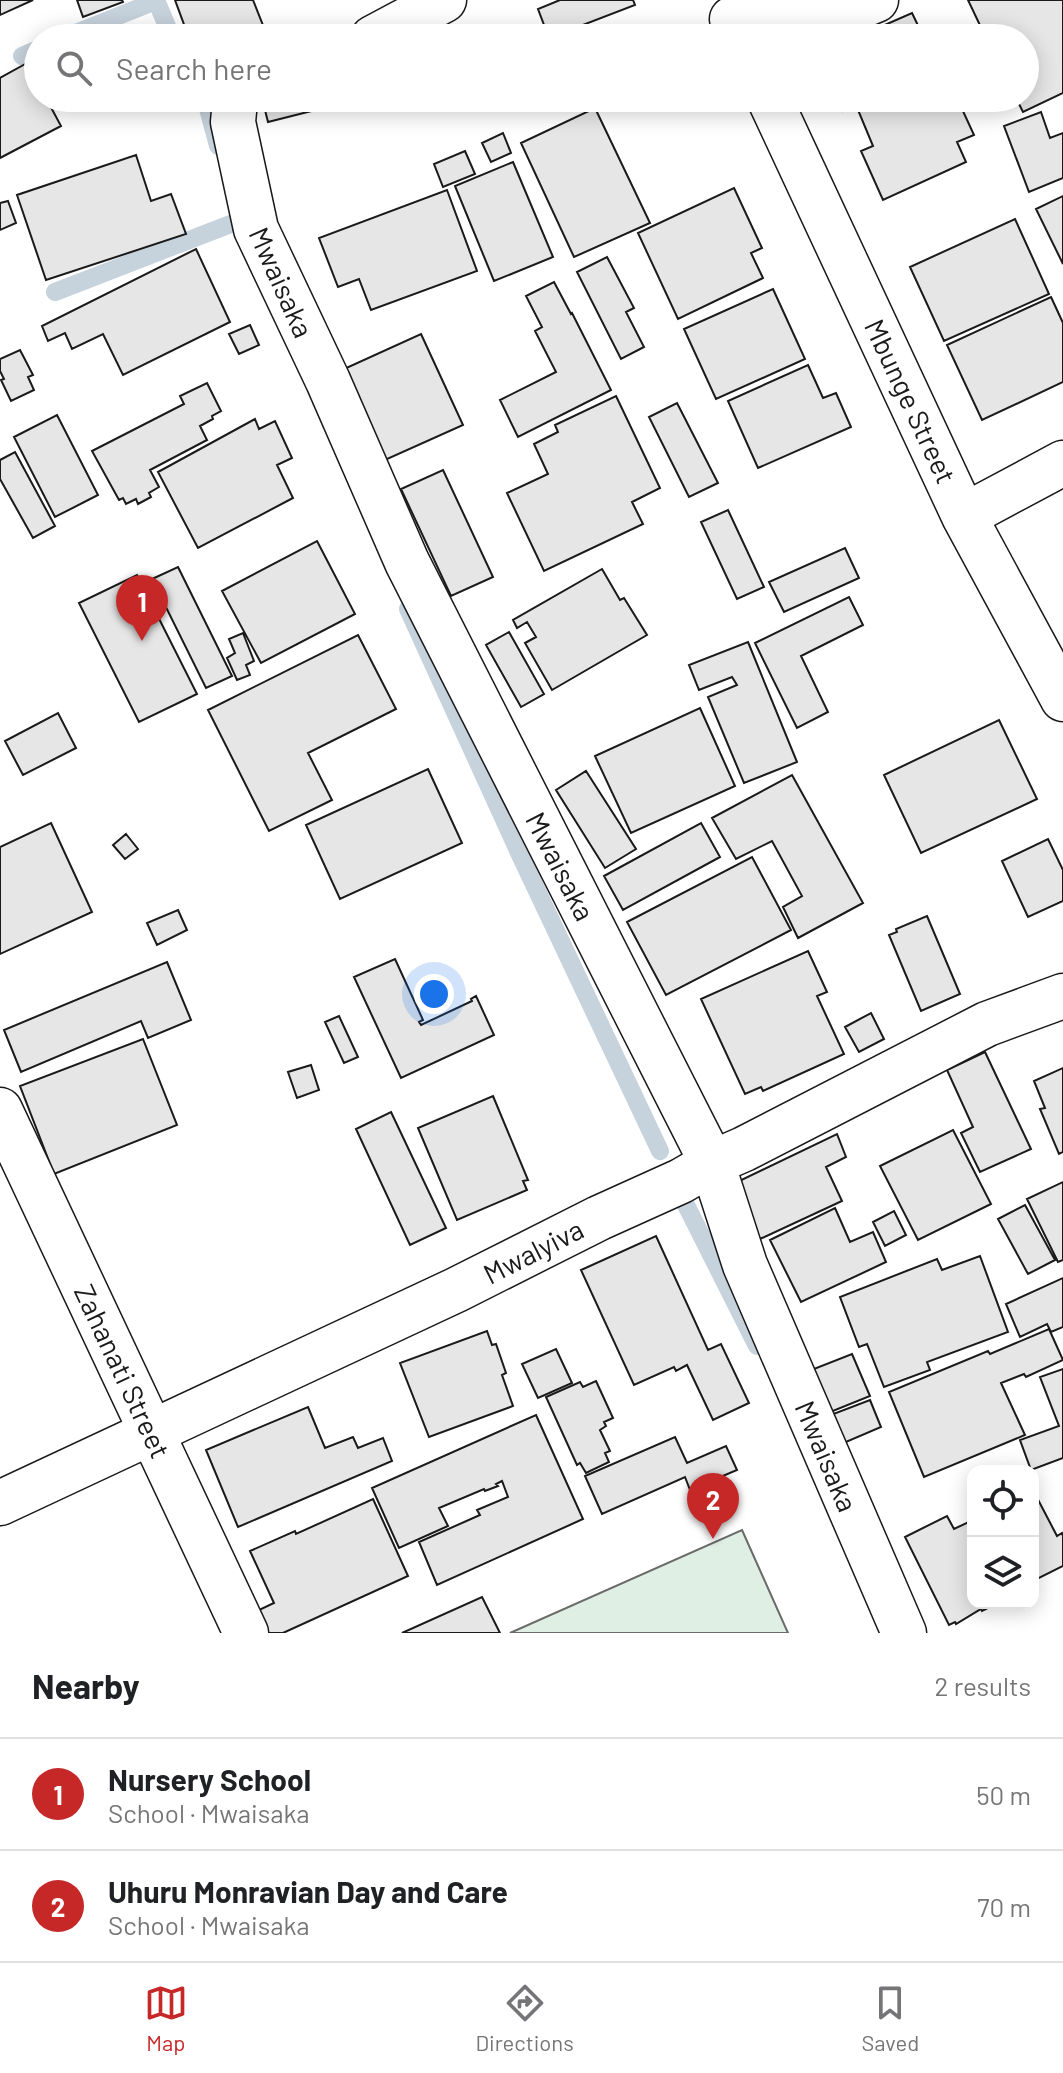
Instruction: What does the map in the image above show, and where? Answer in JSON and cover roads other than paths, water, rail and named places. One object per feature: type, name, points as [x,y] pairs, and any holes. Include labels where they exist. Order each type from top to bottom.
[{"type":"street","points":[[399,24],[444,0]]},
{"type":"street","points":[[732,19],[829,14],[876,0]]},
{"type":"street","name":"Mwaisaka","points":[[234,112],[233,122],[256,229],[328,381],[407,562],[712,1163],[745,1265],[904,1633]]},
{"type":"street","name":"Mbunge Street","points":[[776,112],[964,516],[1063,699]]},
{"type":"street","points":[[964,516],[1063,463]]},
{"type":"street","name":"Mwalyiva","points":[[0,1503],[681,1181],[987,1024],[1063,996]]},
{"type":"street","name":"Zahanati Street","points":[[0,1110],[246,1633]]},
{"type":"waterway","points":[[156,0],[166,24]]},
{"type":"waterway","points":[[98,24],[156,1]]},
{"type":"waterway","points":[[209,112],[218,146]]},
{"type":"waterway","points":[[55,292],[241,220]]},
{"type":"waterway","points":[[408,609],[660,1151]]},
{"type":"waterway","points":[[683,1199],[757,1346]]},
{"type":"place","name":"Nursery School","points":[[142,641]]},
{"type":"place","name":"Uhuru Monravian Day and Care","points":[[713,1539]]}]
